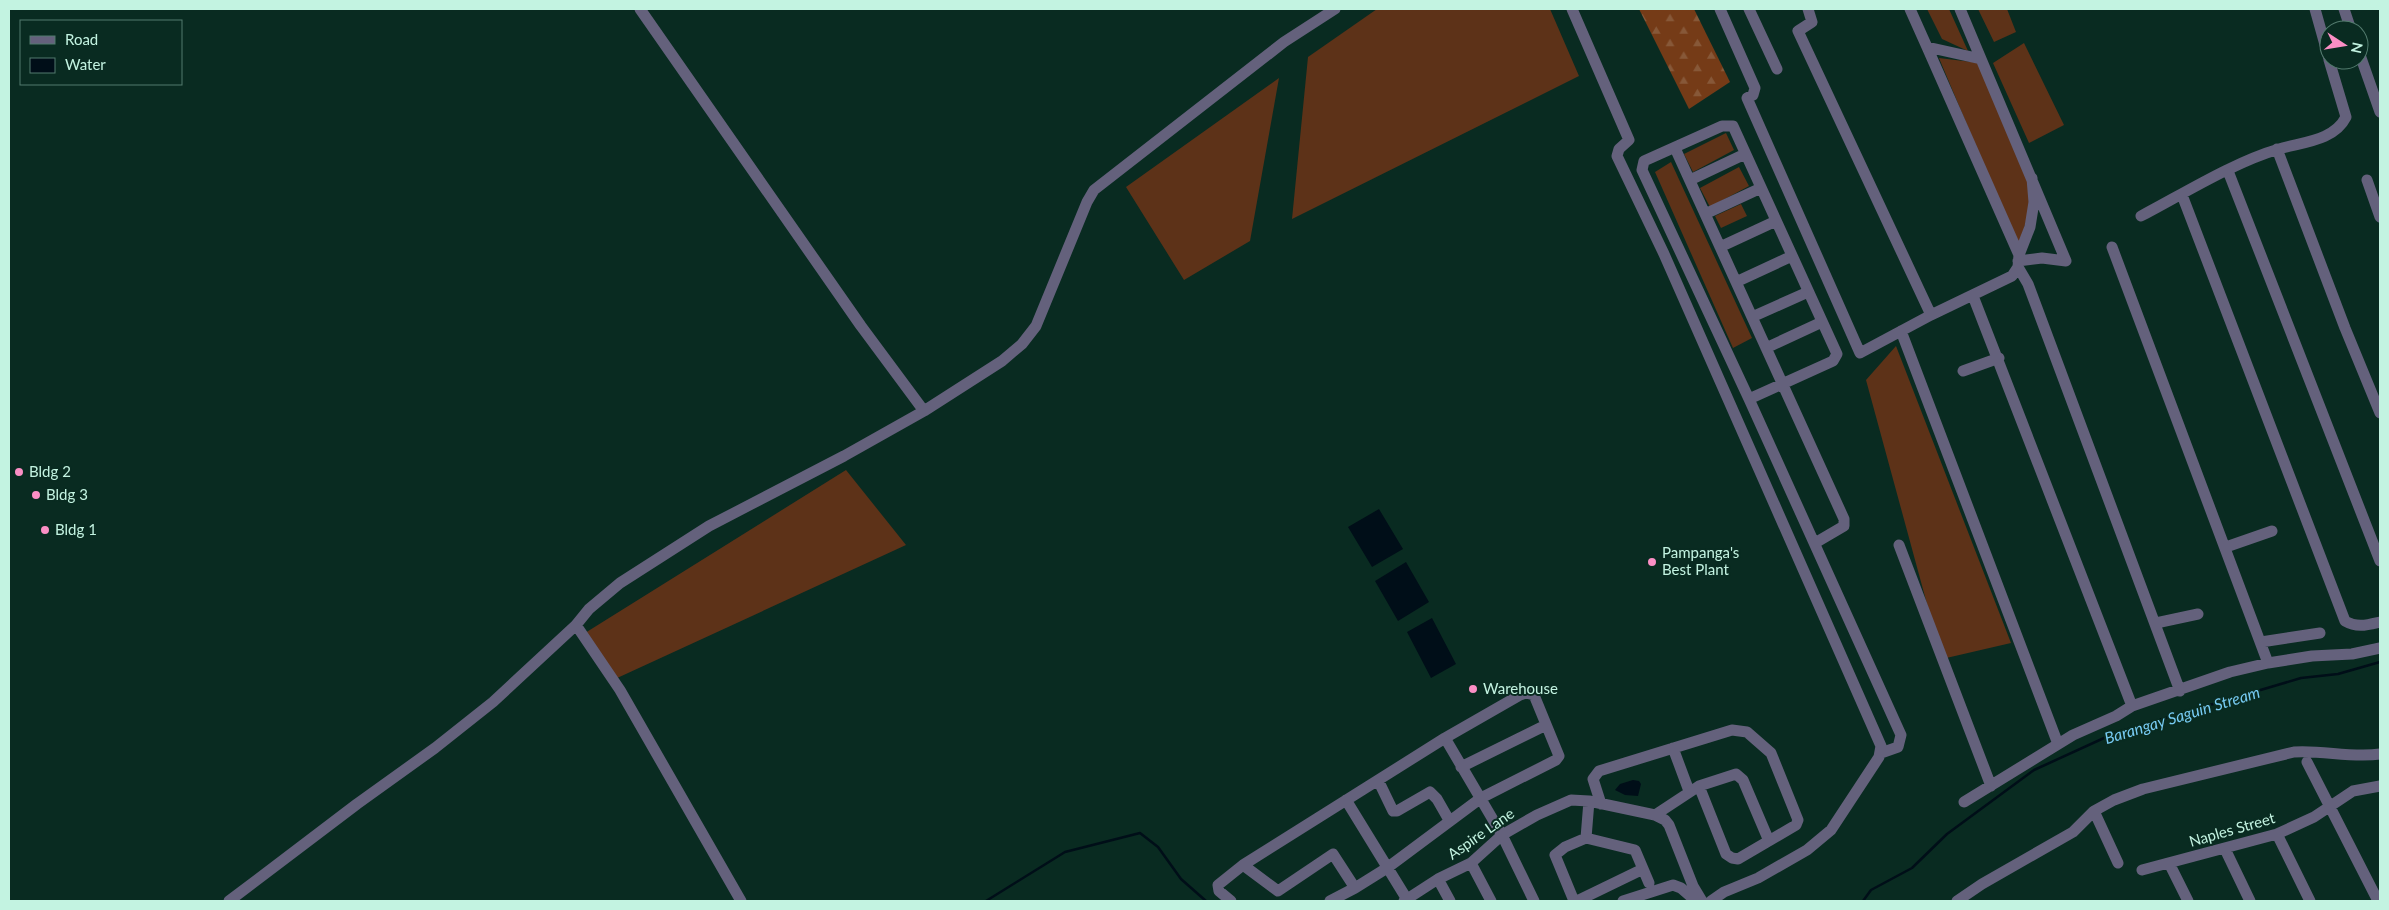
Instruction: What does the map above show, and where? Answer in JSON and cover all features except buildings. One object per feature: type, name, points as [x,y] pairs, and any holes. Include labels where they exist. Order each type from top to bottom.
[{"type":"street","points":[[640,9],[861,326],[924,411]]},
{"type":"street","points":[[229,901],[350,809],[435,748],[493,702],[576,625],[589,609],[620,583],[709,526],[844,456],[924,411],[1002,361],[1022,344],[1036,326],[1087,202],[1094,190],[1284,42],[1335,9]]},
{"type":"street","points":[[1572,9],[1630,140],[1619,149],[1617,156],[1664,254],[1780,514],[1879,739],[1881,753]]},
{"type":"street","points":[[1720,9],[1755,88],[1753,95],[1747,98],[1860,353],[1930,315],[2012,276],[2030,226],[2034,202],[2032,178]]},
{"type":"street","points":[[1749,9],[1777,69]]},
{"type":"street","points":[[1808,9],[1812,22],[1798,31],[1930,315]]},
{"type":"street","points":[[1910,9],[2028,284],[2180,690]]},
{"type":"street","points":[[1960,9],[2066,261],[2042,258],[2018,261]]},
{"type":"street","points":[[2315,9],[2319,23]]},
{"type":"street","points":[[1927,47],[1981,59]]},
{"type":"street","points":[[2141,216],[2228,171],[2277,149],[2328,136],[2343,123],[2346,117],[2332,70]]},
{"type":"street","points":[[2365,70],[2380,112]]},
{"type":"street","points":[[1701,901],[1758,878],[1807,850],[1831,830],[1881,753],[1898,747],[1902,735],[1642,170],[1644,161],[1722,126],[1730,125],[1733,126],[1837,354],[1833,361],[1749,399]]},
{"type":"street","points":[[1675,148],[1844,519],[1844,526],[1840,530],[1815,543]]},
{"type":"street","points":[[2277,149],[2345,328],[2380,413]]},
{"type":"street","points":[[1690,180],[1746,154]]},
{"type":"street","points":[[2228,171],[2380,561]]},
{"type":"street","points":[[2367,180],[2380,217]]},
{"type":"street","points":[[1705,214],[1761,188]]},
{"type":"street","points":[[2182,195],[2345,621],[2364,626],[2380,622]]},
{"type":"street","points":[[1720,247],[1776,222]]},
{"type":"street","points":[[2112,247],[2226,547],[2268,664]]},
{"type":"street","points":[[1736,282],[1792,256]]},
{"type":"street","points":[[1752,318],[1808,292]]},
{"type":"street","points":[[1973,296],[1999,358],[2132,706]]},
{"type":"street","points":[[1766,348],[1822,322]]},
{"type":"street","points":[[1901,331],[2058,744]]},
{"type":"street","points":[[1963,371],[1999,358]]},
{"type":"street","points":[[2226,547],[2272,531]]},
{"type":"street","points":[[1899,545],[1991,786]]},
{"type":"street","points":[[2156,623],[2198,614]]},
{"type":"street","points":[[576,625],[620,690],[741,901]]},
{"type":"street","points":[[2261,642],[2320,633]]},
{"type":"street","points":[[1964,802],[2058,744],[2116,716],[2132,706],[2230,672],[2312,656],[2352,654],[2380,648]]},
{"type":"street","points":[[1231,901],[1219,891],[1218,885],[1243,865],[1346,800],[1379,782],[1445,738],[1526,693],[1534,695],[1559,756],[1556,760],[1481,798],[1387,868],[1330,901]]},
{"type":"street","points":[[1461,767],[1546,725]]},
{"type":"street","points":[[1600,804],[1593,780],[1599,771],[1673,748],[1732,730],[1747,732],[1771,753],[1798,820],[1796,825],[1738,859],[1732,858],[1726,854],[1673,748]]},
{"type":"street","points":[[1445,738],[1502,835],[1534,901]]},
{"type":"street","points":[[1957,901],[1982,884],[2073,832],[2094,810],[2142,789],[2269,756],[2309,751],[2353,756],[2380,754]]},
{"type":"street","points":[[2307,762],[2378,901]]},
{"type":"street","points":[[1701,901],[1693,886],[1669,825],[1665,820],[1655,815],[1694,788],[1736,774],[1743,780],[1769,841]]},
{"type":"street","points":[[1379,782],[1393,811],[1430,792],[1437,799],[1449,820]]},
{"type":"street","name":"Naples Street","points":[[2142,870],[2277,834],[2314,817],[2354,791],[2380,786]]},
{"type":"street","points":[[1346,800],[1406,901]]},
{"type":"street","name":"Aspire Lane","points":[[1406,901],[1438,879],[1471,862],[1502,835],[1537,815],[1571,800],[1588,801],[1655,815]]},
{"type":"street","points":[[1586,838],[1588,801]]},
{"type":"street","points":[[2094,810],[2118,862]]},
{"type":"street","points":[[2277,834],[2310,901]]},
{"type":"street","points":[[1643,869],[1575,901],[1555,855],[1565,847],[1586,838],[1635,850],[1649,883]]},
{"type":"street","points":[[2226,849],[2250,901]]},
{"type":"street","points":[[1243,865],[1278,891],[1333,854],[1355,888]]},
{"type":"street","points":[[1471,862],[1490,901]]},
{"type":"street","points":[[2169,864],[2188,901]]},
{"type":"street","points":[[1438,879],[1450,901]]},
{"type":"street","points":[[1623,901],[1673,885],[1701,901]]},
{"type":"shaded area","points":[[1377,9],[1550,9],[1579,76],[1292,219],[1308,57]]},
{"type":"shaded area","points":[[1927,9],[1949,9],[1968,51],[1942,39]]},
{"type":"shaded area","points":[[1978,9],[2007,9],[2016,32],[1994,42]]},
{"type":"shaded area","points":[[2024,43],[2064,125],[2029,143],[1993,63]]},
{"type":"shaded area","points":[[1939,58],[1980,63],[2029,180],[2030,205],[2019,249]]},
{"type":"shaded area","points":[[1279,78],[1250,241],[1184,280],[1126,187]]},
{"type":"shaded area","points":[[1726,133],[1734,150],[1693,172],[1684,154]]},
{"type":"shaded area","points":[[1671,162],[1752,338],[1733,348],[1655,172]]},
{"type":"shaded area","points":[[1739,167],[1749,186],[1710,207],[1700,188]]},
{"type":"shaded area","points":[[1741,204],[1747,216],[1721,228],[1715,216]]},
{"type":"shaded area","points":[[1896,346],[2011,643],[1942,659],[1866,380]]},
{"type":"shaded area","points":[[846,470],[906,545],[615,679],[585,633]]},
{"type":"green space","points":[[1639,9],[1694,9],[1730,82],[1689,109]]},
{"type":"water","points":[[1379,509],[1403,549],[1372,567],[1348,527]]},
{"type":"water","points":[[1406,562],[1429,602],[1398,621],[1375,581]]},
{"type":"water","points":[[1432,618],[1456,664],[1431,678],[1407,632]]},
{"type":"water","points":[[1633,780],[1639,781],[1641,784],[1638,796],[1625,795],[1615,790],[1620,784]]},
{"type":"waterway","name":"Barangay Saguin Stream","points":[[1863,901],[1871,890],[1912,868],[1947,834],[2034,770],[2115,733],[2301,678],[2338,674],[2380,662]]},
{"type":"waterway","points":[[986,901],[1065,852],[1140,833],[1158,847],[1181,879],[1206,901]]},
{"type":"place","name":"Bldg 2","points":[[19,472]]},
{"type":"place","name":"Bldg 3","points":[[36,495]]},
{"type":"place","name":"Bldg 1","points":[[45,530]]},
{"type":"place","name":"Pampanga's Best Plant","points":[[1652,562]]},
{"type":"place","name":"Warehouse","points":[[1473,689]]}]
